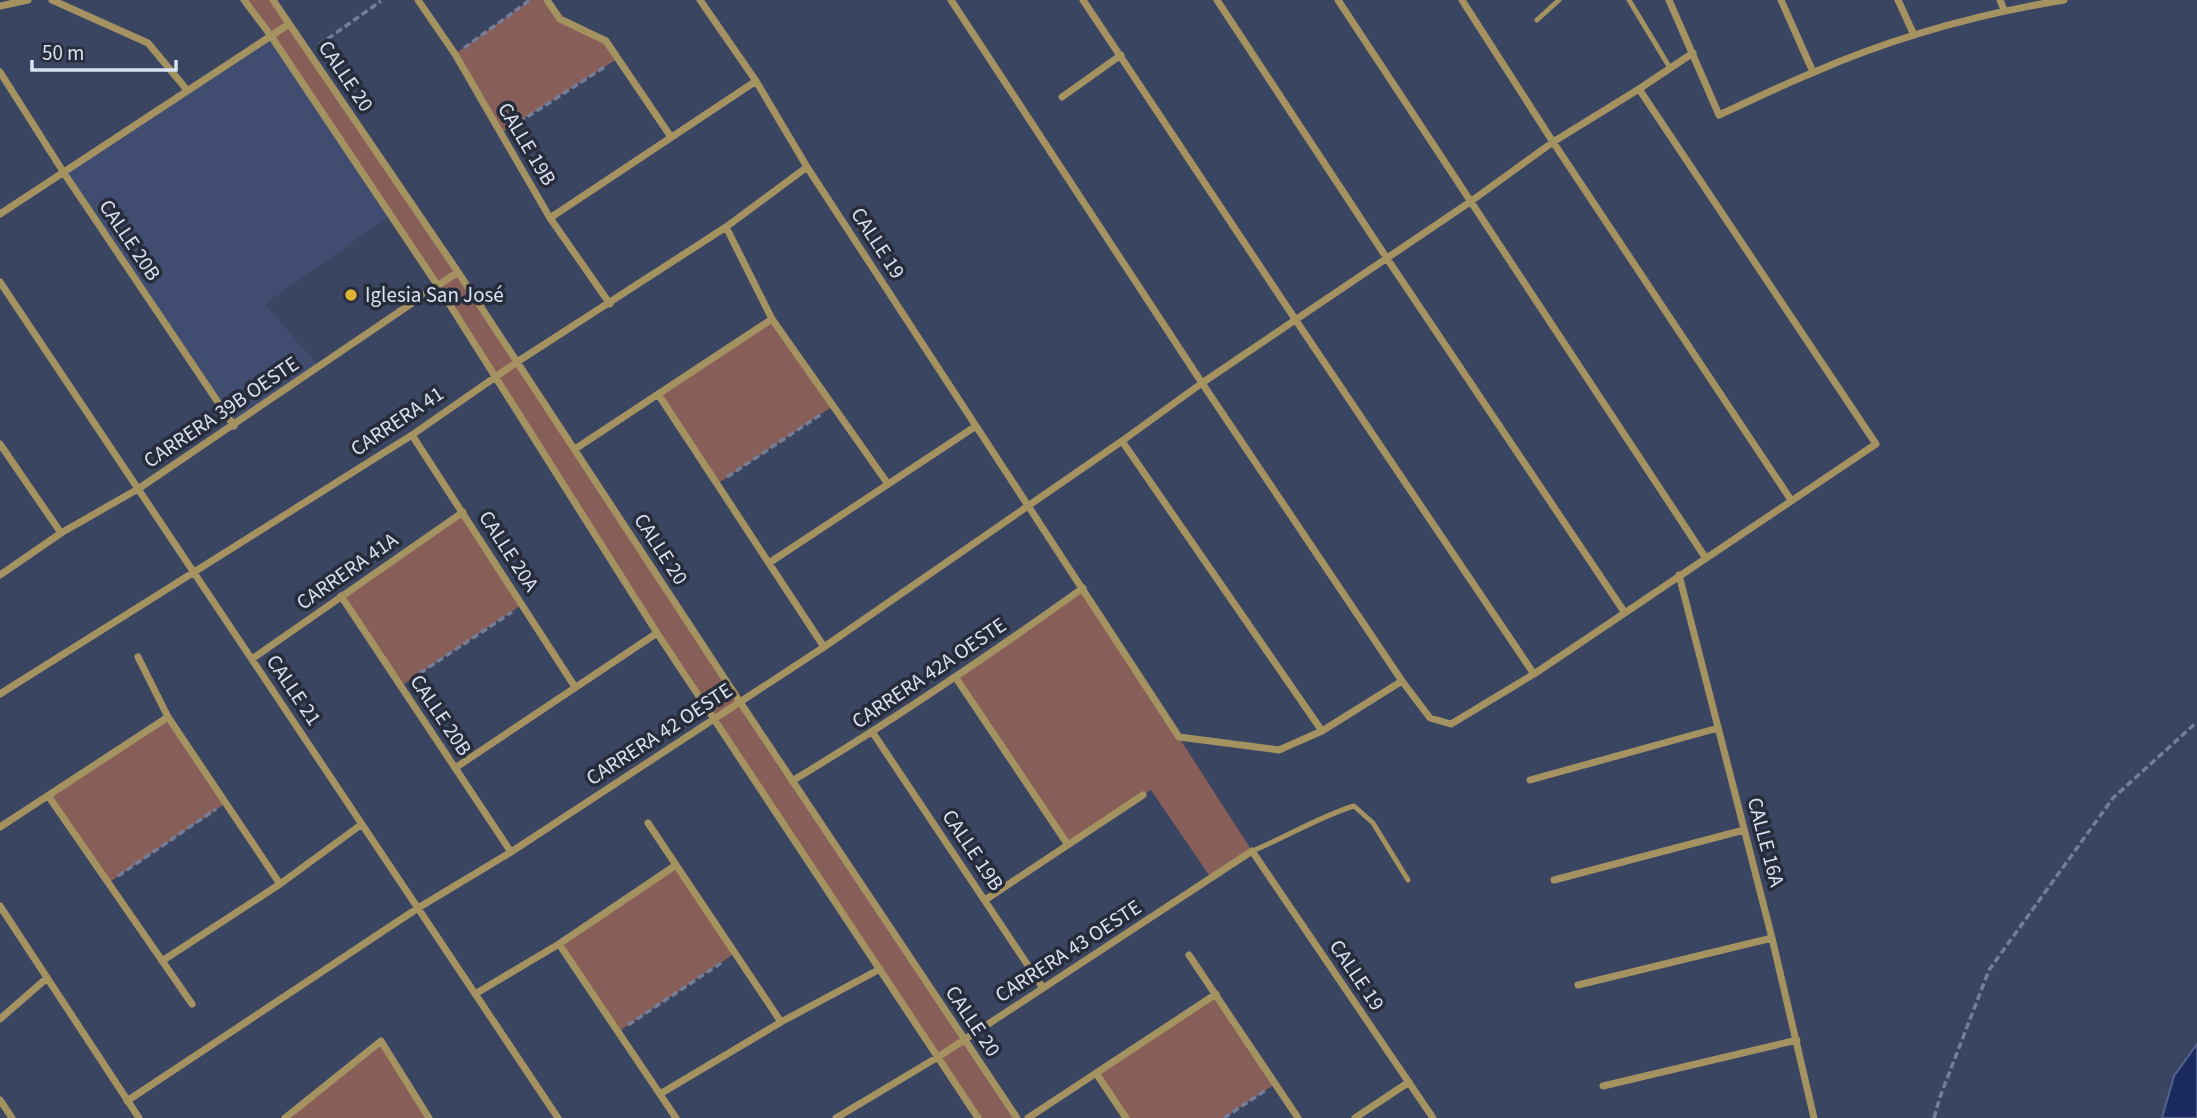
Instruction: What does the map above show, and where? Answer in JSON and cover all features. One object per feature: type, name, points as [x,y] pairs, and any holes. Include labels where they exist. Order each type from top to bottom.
[{"type":"street","points":[[0,6],[28,0]]},
{"type":"street","points":[[52,0],[148,43],[187,90]]},
{"type":"street","name":"CALLE 20","points":[[244,0],[439,286],[657,633],[978,1118]]},
{"type":"street","name":"CALLE 20","points":[[273,0],[458,272],[1017,1118]]},
{"type":"street","name":"CALLE 19B","points":[[418,0],[455,54],[550,218],[610,304]]},
{"type":"street","points":[[547,0],[560,19],[606,41],[671,137]]},
{"type":"street","name":"CALLE 19","points":[[700,0],[756,81],[807,167],[1179,737],[1279,750],[1322,731],[1402,681]]},
{"type":"street","points":[[951,0],[1202,383],[1402,681],[1430,718],[1451,724],[1534,674],[1876,444],[1639,89]]},
{"type":"street","points":[[1083,0],[1534,674]]},
{"type":"street","points":[[1217,0],[1625,613]]},
{"type":"street","points":[[1338,0],[1705,557]]},
{"type":"street","points":[[1462,0],[1791,500]]},
{"type":"street","points":[[1669,0],[1719,116],[1813,72],[1914,35],[2004,10],[2064,0]]},
{"type":"street","points":[[1781,0],[1813,72]]},
{"type":"street","points":[[1898,0],[1914,35]]},
{"type":"street","points":[[2000,0],[2004,10]]},
{"type":"street","points":[[0,215],[289,24]]},
{"type":"street","name":"CARRERA 42 OESTE","points":[[127,1101],[418,908],[511,852],[824,647],[1553,142],[1693,52]]},
{"type":"street","points":[[1062,97],[1121,55]]},
{"type":"street","name":"CALLE 20B","points":[[0,72],[64,173],[234,426]]},
{"type":"street","points":[[550,218],[756,81]]},
{"type":"street","name":"CARRERA 41","points":[[0,694],[412,435],[517,362],[726,227],[807,167]]},
{"type":"street","points":[[726,227],[772,320],[888,484]]},
{"type":"street","name":"CARRERA 39B OESTE","points":[[0,575],[234,426],[458,272]]},
{"type":"street","name":"CALLE 21","points":[[0,282],[558,1118]]},
{"type":"street","points":[[575,449],[772,320]]},
{"type":"street","points":[[658,394],[824,647]]},
{"type":"street","points":[[769,563],[976,426]]},
{"type":"street","name":"CALLE 20A","points":[[412,435],[575,687]]},
{"type":"street","points":[[1122,441],[1322,731]]},
{"type":"street","points":[[0,444],[61,534]]},
{"type":"street","name":"CARRERA 41A","points":[[252,659],[463,512]]},
{"type":"street","name":"CALLE 16A","points":[[1679,575],[1772,938],[1814,1118]]},
{"type":"street","name":"CARRERA 42A OESTE","points":[[792,781],[873,733],[956,678],[1083,588]]},
{"type":"street","name":"CALLE 20B","points":[[341,596],[511,852]]},
{"type":"street","points":[[455,768],[657,633]]},
{"type":"street","points":[[138,657],[168,717],[280,884]]},
{"type":"street","points":[[956,678],[1068,845]]},
{"type":"street","points":[[0,827],[168,717]]},
{"type":"street","points":[[1530,780],[1718,728]]},
{"type":"street","name":"CALLE 19B","points":[[873,733],[1043,988]]},
{"type":"street","points":[[985,900],[1143,795]]},
{"type":"street","points":[[49,797],[192,1004]]},
{"type":"street","points":[[648,823],[781,1022]]},
{"type":"street","points":[[162,961],[280,884],[362,824]]},
{"type":"street","points":[[1554,880],[1744,830]]},
{"type":"street","name":"CALLE 19","points":[[1252,851],[1433,1118]]},
{"type":"street","name":"CARRERA 43 OESTE","points":[[836,1118],[938,1057],[1252,851]]},
{"type":"street","points":[[475,994],[559,944],[676,865]]},
{"type":"street","points":[[0,906],[139,1118]]},
{"type":"street","points":[[1578,985],[1772,938]]},
{"type":"street","points":[[559,944],[676,1118]]},
{"type":"street","points":[[1189,955],[1298,1118]]},
{"type":"street","points":[[660,1094],[781,1022],[880,969]]},
{"type":"street","points":[[0,1018],[47,978]]},
{"type":"street","points":[[1028,1118],[1216,994]]},
{"type":"street","points":[[1603,1086],[1797,1040]]},
{"type":"street","points":[[285,1118],[381,1041],[429,1118]]},
{"type":"street","points":[[1096,1073],[1126,1118]]},
{"type":"street","points":[[1355,1118],[1409,1082]]},
{"type":"street","points":[[0,1100],[12,1118]]},
{"type":"lane","points":[[1536,20],[1559,0]]},
{"type":"lane","points":[[1629,0],[1670,68]]},
{"type":"lane","points":[[1252,851],[1329,814],[1354,806],[1373,823],[1408,880]]},
{"type":"path","points":[[455,54],[530,0]]},
{"type":"path","points":[[309,52],[381,1]]},
{"type":"path","points":[[500,134],[617,59]]},
{"type":"path","points":[[717,484],[833,406]]},
{"type":"path","points":[[401,686],[523,604]]},
{"type":"path","points":[[1934,1118],[1989,970],[2113,798],[2197,722]]},
{"type":"path","points":[[108,883],[226,803]]},
{"type":"path","points":[[618,1032],[735,953]]},
{"type":"path","points":[[1224,1118],[1275,1084]]},
{"type":"shaded area","points":[[244,0],[273,0],[1017,1118],[978,1118],[715,720],[496,376]]},
{"type":"shaded area","points":[[530,0],[547,0],[560,19],[606,41],[617,59],[500,134],[455,54]]},
{"type":"shaded area","points":[[271,36],[391,215],[265,304],[319,367],[234,426],[64,173]]},
{"type":"shaded area","points":[[772,319],[833,406],[717,484],[658,394]]},
{"type":"shaded area","points":[[463,512],[523,604],[401,686],[341,596]]},
{"type":"shaded area","points":[[1083,588],[1252,851],[1211,878],[1151,790],[1068,845],[956,678]]},
{"type":"shaded area","points":[[168,717],[226,803],[108,883],[49,797]]},
{"type":"shaded area","points":[[676,865],[735,953],[618,1032],[559,944]]},
{"type":"shaded area","points":[[1216,994],[1275,1084],[1224,1118],[1126,1118],[1096,1073]]},
{"type":"shaded area","points":[[381,1041],[429,1118],[285,1118]]},
{"type":"shaded area","points":[[2197,1044],[2197,1118],[2162,1118],[2174,1076]]},
{"type":"place","name":"Iglesia San José","points":[[351,295]]}]
